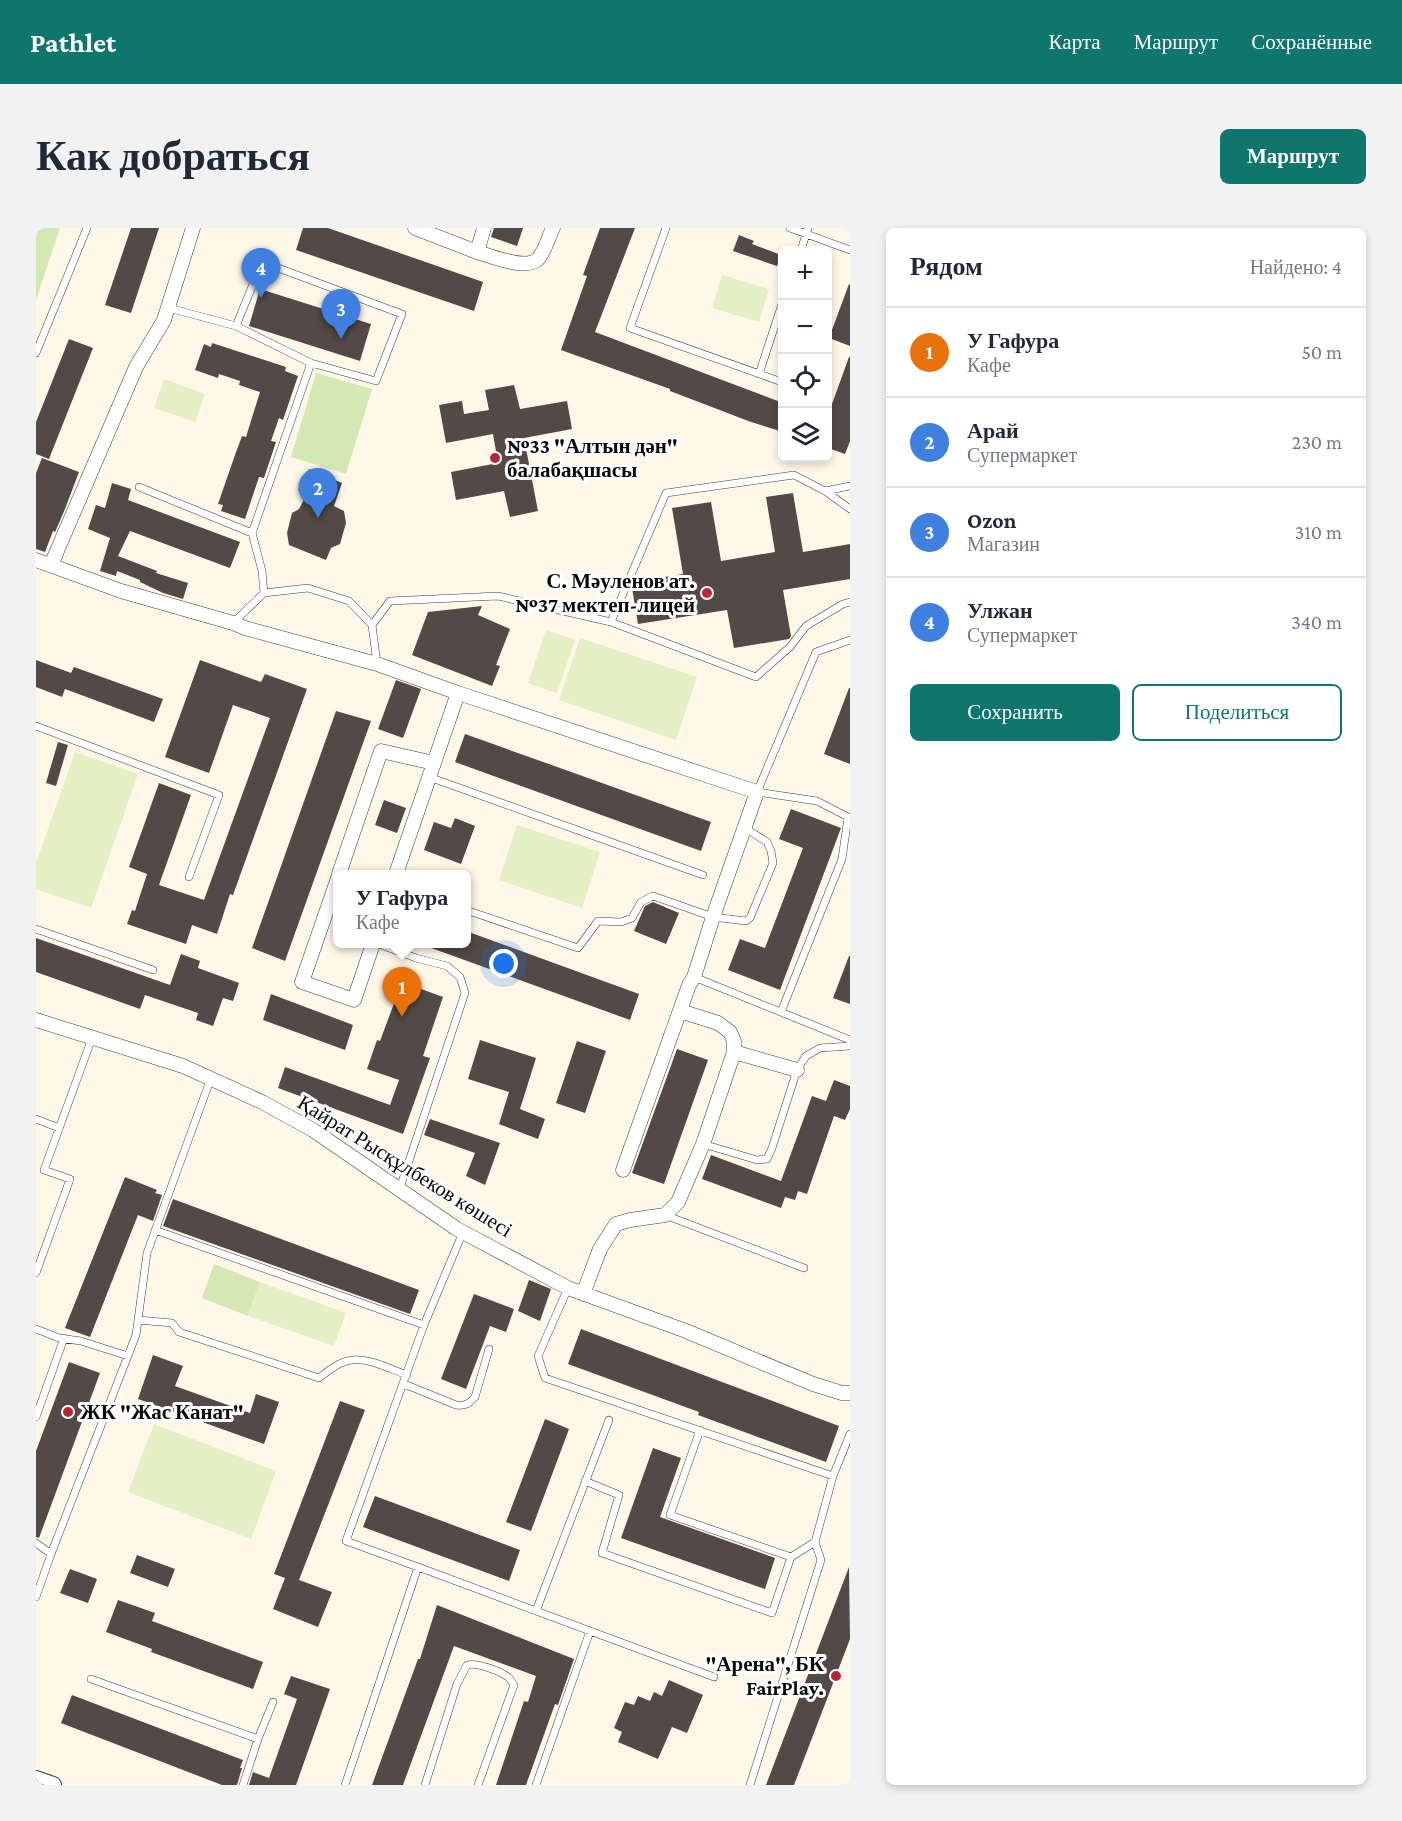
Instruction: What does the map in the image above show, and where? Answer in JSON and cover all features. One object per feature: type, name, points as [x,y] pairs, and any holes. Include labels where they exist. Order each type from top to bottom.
[{"type":"street","points":[[51,565],[136,367],[164,320],[193,228]]},
{"type":"street","points":[[415,228],[477,252],[524,265],[536,261],[552,228]]},
{"type":"street","points":[[477,252],[484,228]]},
{"type":"street","points":[[36,560],[121,591],[376,664],[757,792],[694,977],[689,985],[623,1170]]},
{"type":"street","points":[[397,870],[458,693]]},
{"type":"street","points":[[340,870],[381,751],[434,763]]},
{"type":"street","points":[[333,904],[330,920],[302,982],[354,999],[372,948]]},
{"type":"street","points":[[583,1294],[600,1249],[616,1224],[665,1215],[678,1202],[703,1144],[734,1052],[734,1041],[730,1032],[718,1023],[680,1011]]},
{"type":"street","name":"Қайрат Рысқұлбеков көшесі","points":[[36,1020],[183,1066],[262,1102],[313,1130],[463,1232],[567,1288],[686,1331],[813,1384],[842,1393],[850,1393]]},
{"type":"street","points":[[734,1052],[797,1070]]},
{"type":"street","points":[[36,1779],[53,1785]]},
{"type":"lane","points":[[36,353],[87,228]]},
{"type":"lane","points":[[666,228],[630,328],[778,380]]},
{"type":"lane","points":[[790,228],[807,231],[850,250]]},
{"type":"lane","points":[[802,246],[807,231]]},
{"type":"lane","points":[[169,308],[236,326],[311,363],[376,381],[402,314],[262,262],[236,326]]},
{"type":"lane","points":[[759,374],[778,319]]},
{"type":"lane","points":[[264,593],[262,571],[252,533],[311,363]]},
{"type":"lane","points":[[611,622],[666,493],[794,475],[825,491],[850,509]]},
{"type":"lane","points":[[825,491],[850,486]]},
{"type":"lane","points":[[139,488],[252,533]]},
{"type":"lane","points":[[233,623],[264,593],[308,588],[349,601],[372,625],[376,664]]},
{"type":"lane","points":[[372,625],[390,601],[498,596],[611,622],[756,677],[790,647],[806,626],[850,602]]},
{"type":"lane","points":[[781,1012],[842,859],[848,817],[817,801],[757,792],[816,652],[850,640]]},
{"type":"lane","points":[[36,726],[219,795],[189,877]]},
{"type":"lane","points":[[429,777],[703,875]]},
{"type":"lane","points":[[471,912],[578,948],[598,921],[621,922],[632,918],[641,902],[652,896],[713,917],[746,921],[750,918],[773,863],[767,842],[744,828]]},
{"type":"lane","points":[[36,929],[153,970]]},
{"type":"lane","points":[[389,948],[447,966],[460,977],[465,993],[400,1188]]},
{"type":"lane","points":[[694,977],[850,1040]]},
{"type":"lane","points":[[44,1170],[92,1038]]},
{"type":"lane","points":[[703,1144],[757,1160],[767,1159],[797,1070],[806,1056],[820,1048],[850,1046]]},
{"type":"lane","points":[[36,1597],[128,1356],[138,1320],[147,1253],[211,1078]]},
{"type":"lane","points":[[36,1119],[59,1128]]},
{"type":"lane","points":[[36,1167],[70,1179],[36,1273]]},
{"type":"lane","points":[[665,1215],[804,1268]]},
{"type":"lane","points":[[155,1230],[424,1325]]},
{"type":"lane","points":[[463,1232],[424,1325],[346,1541],[714,1677]]},
{"type":"lane","points":[[567,1288],[538,1356],[545,1378],[833,1476]]},
{"type":"lane","points":[[138,1320],[172,1323],[179,1332],[319,1378],[336,1366],[351,1360],[368,1361],[407,1375]]},
{"type":"lane","points":[[36,1329],[128,1356]]},
{"type":"lane","points":[[36,1417],[64,1338]]},
{"type":"lane","points":[[404,1384],[456,1405],[464,1406],[475,1397],[489,1350]]},
{"type":"lane","points":[[536,1611],[609,1420]]},
{"type":"lane","points":[[700,1430],[670,1515],[791,1557]]},
{"type":"lane","points":[[750,1785],[821,1560],[815,1542],[833,1476],[850,1434]]},
{"type":"lane","points":[[585,1482],[619,1495],[602,1553],[772,1613],[791,1557],[815,1542]]},
{"type":"lane","points":[[36,1543],[51,1554]]},
{"type":"lane","points":[[345,1785],[418,1567]]},
{"type":"lane","points":[[536,1785],[590,1630]]},
{"type":"lane","points":[[425,1785],[457,1684],[467,1665],[472,1663],[508,1677],[514,1685],[478,1785]]},
{"type":"lane","points":[[91,1679],[258,1739]]},
{"type":"lane","points":[[243,1785],[273,1702]]},
{"type":"green space","points":[[36,228],[60,228],[36,300]]},
{"type":"green space","points":[[722,275],[769,289],[759,322],[712,308]]},
{"type":"green space","points":[[316,373],[372,389],[346,474],[291,457]]},
{"type":"green space","points":[[164,379],[205,394],[195,422],[154,408]]},
{"type":"green space","points":[[546,630],[575,640],[557,693],[528,683]]},
{"type":"green space","points":[[580,638],[697,677],[676,740],[559,700]]},
{"type":"green space","points":[[75,752],[138,774],[91,908],[36,889],[36,863]]},
{"type":"green space","points":[[517,825],[600,852],[582,908],[499,880]]},
{"type":"green space","points":[[214,1264],[260,1282],[248,1316],[202,1298]]},
{"type":"green space","points":[[260,1282],[346,1313],[334,1346],[248,1316]]},
{"type":"green space","points":[[154,1424],[276,1471],[251,1539],[128,1492]]},
{"type":"building","points":[[131,228],[159,228],[131,313],[105,305]]},
{"type":"building","points":[[303,228],[328,228],[483,282],[474,311],[296,250]]},
{"type":"building","points":[[494,228],[523,228],[517,246],[491,237]]},
{"type":"building","points":[[600,228],[635,228],[595,332],[778,401],[778,430],[561,350],[587,276],[583,275]]},
{"type":"building","points":[[739,235],[754,241],[752,244],[778,254],[778,263],[777,266],[733,251]]},
{"type":"building","points":[[849,284],[850,346],[832,339],[832,330]]},
{"type":"building","points":[[260,289],[371,324],[360,361],[249,326]]},
{"type":"building","points":[[69,339],[93,348],[49,459],[36,454],[36,422]]},
{"type":"building","points":[[212,343],[286,367],[285,371],[298,376],[283,420],[279,418],[271,441],[276,442],[264,478],[259,477],[245,519],[221,511],[223,505],[218,504],[242,436],[246,437],[260,392],[239,385],[240,381],[219,374],[218,378],[195,370],[204,344],[211,347]]},
{"type":"building","points":[[850,357],[850,441],[845,454],[832,449],[832,404]]},
{"type":"building","points":[[514,385],[520,409],[567,401],[572,429],[524,438],[538,511],[510,517],[504,491],[456,500],[451,472],[498,463],[493,434],[446,443],[439,405],[462,401],[464,414],[489,410],[485,390]]},
{"type":"building","points":[[42,458],[79,472],[45,552],[36,549],[36,473]]},
{"type":"building","points":[[309,469],[342,483],[334,506],[344,511],[346,523],[340,544],[331,548],[326,560],[289,545],[287,533],[292,513],[299,509],[307,494],[298,490]]},
{"type":"building","points":[[112,483],[131,489],[128,500],[240,542],[230,568],[130,531],[118,556],[157,571],[156,573],[188,583],[183,599],[163,593],[140,580],[117,571],[116,576],[100,571],[110,538],[88,529],[96,505],[105,508]]},
{"type":"building","points":[[793,493],[803,552],[850,544],[850,579],[783,590],[791,636],[789,639],[734,648],[727,610],[638,624],[632,588],[634,582],[683,574],[672,508],[711,502],[721,561],[775,552],[766,497]]},
{"type":"building","points":[[482,606],[478,615],[510,629],[496,665],[500,666],[492,686],[412,655],[428,612]]},
{"type":"building","points":[[36,660],[71,673],[74,667],[163,699],[154,722],[65,689],[62,697],[36,687]]},
{"type":"building","points":[[200,660],[261,682],[265,674],[307,689],[217,934],[192,925],[186,944],[127,924],[132,910],[135,911],[147,874],[129,867],[159,783],[191,795],[159,885],[204,900],[270,718],[233,705],[209,773],[165,757]]},
{"type":"building","points":[[396,680],[421,689],[403,738],[378,729]]},
{"type":"building","points":[[850,688],[850,764],[824,754]]},
{"type":"building","points":[[336,711],[371,721],[285,961],[252,948]]},
{"type":"building","points":[[465,734],[711,822],[701,851],[455,762]]},
{"type":"building","points":[[58,742],[68,745],[56,786],[46,783]]},
{"type":"building","points":[[384,800],[406,808],[397,833],[375,825]]},
{"type":"building","points":[[791,809],[841,828],[780,990],[728,970],[740,939],[765,948],[803,848],[779,839]]},
{"type":"building","points":[[455,818],[475,826],[461,864],[424,850],[434,822],[451,828]]},
{"type":"building","points":[[653,902],[679,913],[666,944],[634,931],[645,906]]},
{"type":"building","points":[[471,933],[639,994],[630,1020],[431,948],[471,948]]},
{"type":"building","points":[[36,938],[170,985],[181,954],[200,961],[198,968],[239,983],[233,1001],[223,998],[213,1026],[196,1020],[198,1013],[145,995],[140,1009],[36,972]]},
{"type":"building","points":[[850,956],[850,1004],[833,998]]},
{"type":"building","points":[[402,982],[443,997],[423,1056],[430,1058],[403,1134],[278,1088],[285,1067],[390,1105],[399,1080],[367,1069]]},
{"type":"building","points":[[271,994],[353,1025],[345,1050],[263,1020]]},
{"type":"building","points":[[480,1040],[536,1058],[520,1109],[545,1119],[538,1139],[499,1124],[509,1092],[468,1079]]},
{"type":"building","points":[[577,1041],[606,1051],[585,1113],[556,1103]]},
{"type":"building","points":[[677,1049],[708,1060],[664,1184],[632,1173]]},
{"type":"building","points":[[834,1080],[850,1086],[850,1109],[845,1120],[834,1116],[807,1194],[798,1191],[795,1200],[785,1197],[781,1208],[702,1179],[711,1155],[781,1181],[812,1096],[826,1101]]},
{"type":"building","points":[[430,1119],[500,1143],[485,1185],[466,1176],[475,1153],[424,1135]]},
{"type":"building","points":[[125,1177],[157,1190],[155,1193],[162,1195],[153,1221],[138,1215],[90,1337],[65,1328]]},
{"type":"building","points":[[173,1199],[419,1290],[410,1314],[163,1226]]},
{"type":"building","points":[[529,1280],[551,1289],[540,1321],[518,1311]]},
{"type":"building","points":[[474,1294],[514,1309],[506,1332],[490,1326],[466,1389],[441,1379]]},
{"type":"building","points":[[581,1329],[839,1426],[826,1462],[568,1364]]},
{"type":"building","points":[[153,1355],[183,1366],[175,1386],[250,1413],[256,1394],[279,1402],[264,1444],[138,1399]]},
{"type":"building","name":"ЖК \"Жас Канат\"","points":[[69,1362],[100,1373],[39,1538],[36,1537],[36,1451]]},
{"type":"building","points":[[340,1401],[365,1410],[299,1580],[332,1592],[318,1627],[273,1609],[285,1578],[274,1574]]},
{"type":"building","points":[[545,1419],[569,1429],[531,1531],[506,1522]]},
{"type":"building","points":[[653,1448],[681,1458],[660,1517],[775,1558],[765,1589],[621,1538]]},
{"type":"building","points":[[375,1496],[520,1550],[509,1581],[363,1527]]},
{"type":"building","points":[[137,1555],[175,1569],[168,1587],[130,1573]]},
{"type":"building","points":[[849,1567],[850,1639],[794,1785],[766,1785]]},
{"type":"building","points":[[70,1569],[97,1579],[88,1603],[60,1593]]},
{"type":"building","points":[[118,1600],[155,1613],[152,1621],[263,1662],[253,1689],[151,1652],[152,1649],[106,1632]]},
{"type":"building","points":[[437,1605],[574,1659],[526,1785],[496,1785],[524,1701],[528,1702],[536,1676],[454,1646],[403,1785],[372,1785],[418,1659],[420,1659]]},
{"type":"building","points":[[291,1676],[330,1689],[296,1785],[249,1785],[253,1772],[269,1778],[297,1699],[284,1694]]},
{"type":"building","points":[[669,1680],[703,1695],[687,1733],[672,1727],[658,1759],[618,1742],[622,1732],[614,1728],[625,1702],[634,1705],[638,1696],[650,1701],[654,1692],[662,1696]]},
{"type":"building","points":[[72,1695],[243,1760],[237,1785],[222,1785],[61,1723]]},
{"type":"place","name":"Улжан","points":[[261,298]]},
{"type":"place","name":"Ozon","points":[[341,339]]},
{"type":"place","name":"№33 \"Алтын дән\" балабақшасы","points":[[495,458]]},
{"type":"place","name":"Арай","points":[[318,518]]},
{"type":"place","name":"С. Мәуленов ат. №37 мектеп-лицей","points":[[707,593]]},
{"type":"place","name":"У Гафура","points":[[402,1017]]},
{"type":"place","name":"ЖК \"Жас Канат\"","points":[[68,1412]]},
{"type":"place","name":"\"Арена\", БК FairPlay.","points":[[836,1676]]}]
